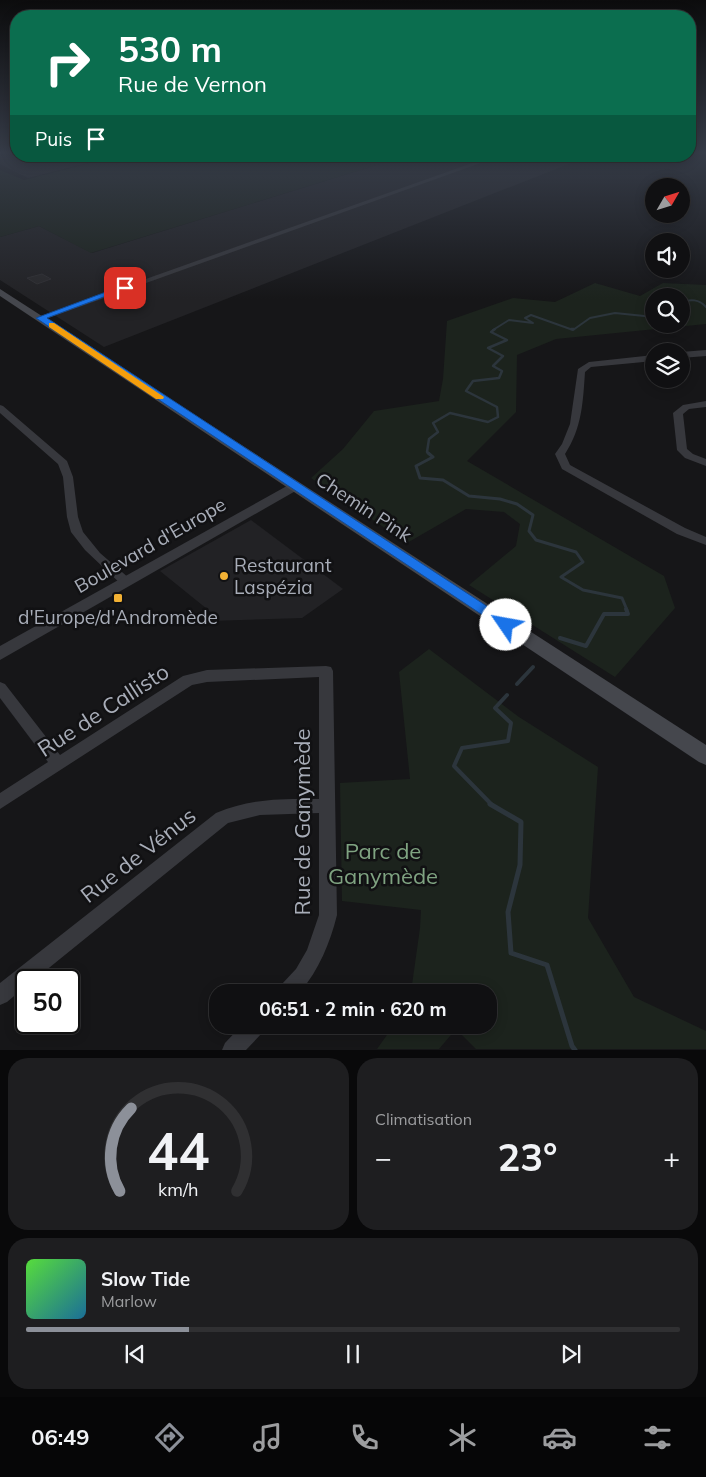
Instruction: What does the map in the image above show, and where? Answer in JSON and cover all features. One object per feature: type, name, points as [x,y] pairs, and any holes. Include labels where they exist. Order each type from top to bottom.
[{"type":"main road","name":"Chemin Pink","points":[[0,292],[706,756]]},
{"type":"street","points":[[40,318],[371,201]]},
{"type":"street","points":[[690,354],[706,353]]},
{"type":"street","points":[[645,359],[589,365],[582,371],[580,399],[574,433],[560,454],[566,467],[681,531],[706,541]]},
{"type":"street","points":[[706,404],[686,406],[678,413],[682,450],[689,456],[706,463]]},
{"type":"street","points":[[0,408],[63,463],[68,473],[76,531],[83,541],[126,582]]},
{"type":"street","name":"Boulevard d'Europe","points":[[0,654],[294,486]]},
{"type":"street","name":"Rue de Callisto","points":[[0,802],[188,680],[207,676],[326,671]]},
{"type":"street","name":"Rue de Ganymède","points":[[295,984],[305,973],[317,950],[325,928],[329,900],[326,671]]},
{"type":"street","points":[[0,688],[58,763]]},
{"type":"street","name":"Rue de Vénus","points":[[0,995],[222,818],[233,813],[256,808],[327,806]]},
{"type":"street","points":[[232,1050],[247,1034]]},
{"type":"shaded area","points":[[260,201],[475,201],[104,347],[0,280],[0,237],[39,226],[92,253]]},
{"type":"shaded area","points":[[251,520],[343,589],[302,618],[210,621],[212,613],[160,571]]},
{"type":"green space","points":[[0,201],[260,201],[91,253],[39,226],[0,237]]},
{"type":"green space","points":[[595,283],[640,296],[645,293],[645,330],[556,339],[517,355],[516,412],[467,461],[664,576],[675,608],[615,677],[469,585],[516,546],[520,524],[504,512],[466,509],[407,543],[311,478],[343,449],[374,411],[439,401],[443,379],[447,321],[513,298],[555,302]]},
{"type":"green space","points":[[663,283],[706,285],[706,324],[690,326],[690,288],[654,288]]},
{"type":"green space","name":"Parc de Ganymède","points":[[429,649],[519,717],[598,767],[588,918],[634,997],[706,1031],[706,1049],[476,1049],[461,1034],[497,1034],[497,984],[412,984],[421,910],[342,901],[340,783],[410,779],[399,672]]},
{"type":"green space","points":[[388,1034],[452,1034],[439,1049],[377,1049]]},
{"type":"building","points":[[42,274],[51,279],[37,284],[27,278]]},
{"type":"waterway","points":[[690,300],[701,302],[706,307]]},
{"type":"waterway","points":[[493,330],[509,320],[533,323],[525,318],[531,315],[573,330],[590,318],[615,313],[645,316]]},
{"type":"waterway","points":[[430,454],[427,452],[429,439],[438,432],[433,423],[450,413],[488,422],[498,417],[497,407],[466,391],[473,381],[499,378],[502,371],[493,366],[503,356],[488,348],[507,340],[491,332],[495,329]]},
{"type":"waterway","points":[[428,453],[433,457],[416,466],[420,478],[443,480],[469,496],[500,499],[517,504],[533,515],[529,531],[536,540],[576,552],[583,562],[561,577],[583,590],[622,598],[627,610]]},
{"type":"waterway","points":[[560,638],[586,646],[604,614],[628,614],[626,609]]},
{"type":"waterway","points":[[517,684],[533,667]]},
{"type":"waterway","points":[[492,805],[454,766],[462,748],[508,741],[511,723],[495,708],[507,695]]},
{"type":"waterway","points":[[490,804],[521,822],[520,865],[508,912],[511,953],[547,965],[572,1046],[575,1050]]},
{"type":"slow traffic","points":[[51,325],[159,397]]},
{"type":"place","name":"Restaurant Laspézia","points":[[224,576]]},
{"type":"place","name":"d'Europe/d'Andromède","points":[[118,598]]},
{"type":"route","points":[[125,288],[40,318],[506,625]]}]
